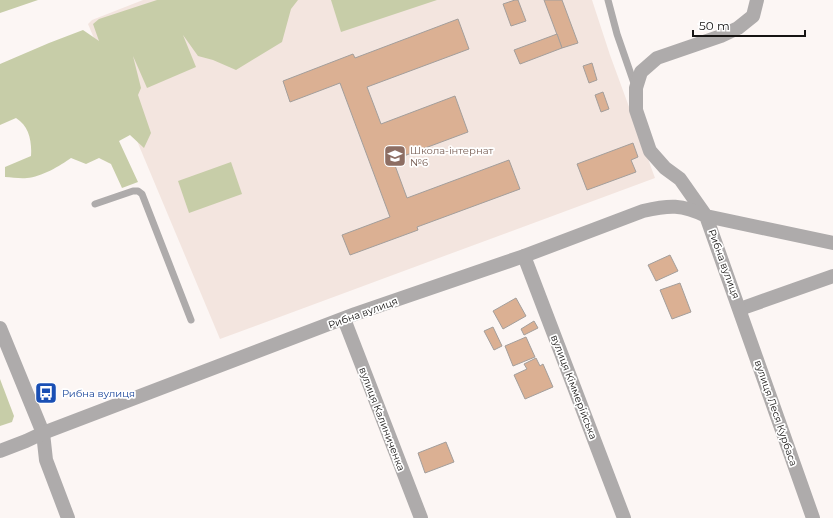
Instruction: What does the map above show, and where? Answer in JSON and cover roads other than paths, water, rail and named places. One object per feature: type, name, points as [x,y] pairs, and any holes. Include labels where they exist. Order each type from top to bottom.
[{"type":"street","points":[[706,216],[680,179],[665,168],[650,151],[636,110],[636,88],[641,72],[658,58],[721,36],[738,28],[753,16],[758,0]]},
{"type":"street","name":"Рибна вулиця","points":[[0,451],[43,433],[344,319],[524,256],[638,212],[660,207],[692,209],[706,216],[833,243]]},
{"type":"street","name":"Рибна вулиця","points":[[706,216],[740,309],[833,276]]},
{"type":"street","name":"вулиця Кіммерійська","points":[[524,256],[624,518]]},
{"type":"street","name":"вулиця Леся Курбаса","points":[[740,309],[813,518]]},
{"type":"street","name":"вулиця Калиниченка","points":[[344,319],[421,518]]},
{"type":"street","points":[[0,328],[43,433],[46,460],[68,518]]},
{"type":"lane","points":[[608,0],[617,34],[636,88]]},
{"type":"lane","points":[[95,204],[133,191],[138,191],[142,194],[191,320]]},
{"type":"place","name":"Школа-інтернат №6","points":[[395,156]]},
{"type":"place","name":"Рибна вулиця","points":[[46,393]]}]
